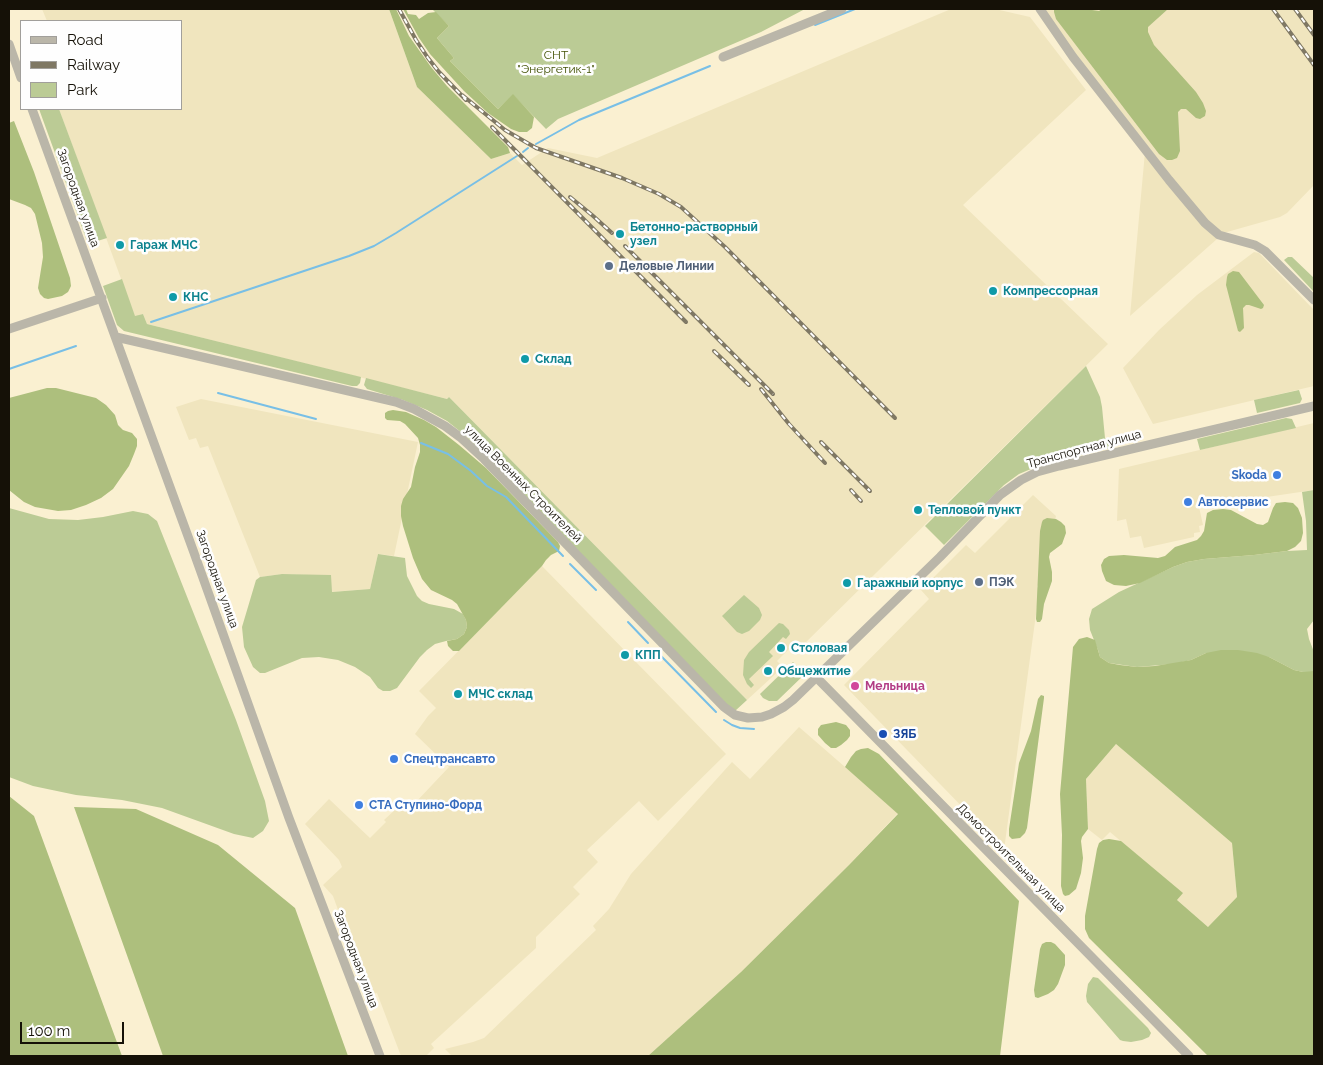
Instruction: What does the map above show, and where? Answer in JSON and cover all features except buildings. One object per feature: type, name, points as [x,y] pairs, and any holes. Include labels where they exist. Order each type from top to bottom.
[{"type":"street","points":[[723,57],[842,9]]},
{"type":"street","points":[[1040,9],[1073,57],[1168,180],[1205,223],[1219,235],[1255,245],[1265,250],[1314,300]]},
{"type":"street","points":[[9,44],[20,75]]},
{"type":"street","name":"Загородная улица","points":[[32,110],[296,835],[380,1056]]},
{"type":"street","points":[[9,329],[102,298]]},
{"type":"street","name":"улица Военных Строителей","points":[[116,337],[396,402],[414,409],[445,426],[484,459],[718,701],[735,715],[755,718],[776,712],[793,700],[816,677]]},
{"type":"street","name":"Транспортная улица","points":[[816,677],[934,563],[1000,495],[1021,480],[1037,472],[1059,466],[1314,406]]},
{"type":"street","name":"Домостроительная улица","points":[[816,677],[1189,1056]]},
{"type":"shaded area","points":[[42,9],[389,9],[417,87],[491,159],[510,153],[522,165],[548,148],[597,158],[951,9],[995,9],[1030,17],[1086,90],[963,205],[1108,344],[799,649],[794,644],[777,661],[783,667],[747,700],[449,397],[447,399],[147,324],[143,314],[135,317],[59,110],[182,110],[182,20],[47,20]]},
{"type":"shaded area","points":[[1044,9],[1314,9],[1314,185],[1287,213],[1280,217],[1220,234],[1208,223],[1080,61]]},
{"type":"shaded area","points":[[1145,152],[1217,239],[1130,316]]},
{"type":"shaded area","points":[[1254,252],[1259,253],[1314,310],[1314,386],[1153,424],[1123,368],[1159,330],[1197,295]]},
{"type":"shaded area","points":[[201,399],[418,442],[394,556],[378,554],[370,589],[331,592],[331,576],[282,574],[260,577],[208,446],[200,448],[196,438],[189,440],[176,407]]},
{"type":"shaded area","points":[[1314,423],[1314,490],[1199,507],[1203,525],[1199,526],[1200,532],[1194,533],[1194,537],[1144,548],[1141,536],[1130,538],[1126,519],[1117,521],[1119,469]]},
{"type":"shaded area","points":[[1033,495],[1056,516],[1039,585],[1037,586],[1039,592],[1004,850],[844,685],[929,599],[921,590],[966,545],[975,553]]},
{"type":"shaded area","points":[[542,566],[726,754],[658,821],[639,801],[587,850],[598,862],[573,887],[580,894],[536,937],[536,948],[431,1044],[434,1048],[426,1056],[401,1056],[377,993],[369,995],[333,896],[323,885],[342,867],[339,860],[305,824],[329,799],[370,838],[386,822],[384,820],[398,807],[401,810],[411,800],[415,803],[449,767],[415,734],[436,708],[419,691]]},
{"type":"shaded area","points":[[799,727],[898,813],[849,865],[741,972],[648,1056],[452,1056],[445,1049],[484,1038],[596,930],[593,926],[609,909],[631,874],[732,762],[750,779]]},
{"type":"shaded area","points":[[1116,744],[1232,843],[1237,897],[1208,927],[1177,900],[1182,893],[1110,832],[1102,840],[1088,829],[1086,779]]},
{"type":"green space","points":[[389,9],[396,9],[409,36],[431,67],[447,86],[508,147],[510,153],[491,159],[417,87]]},
{"type":"green space","points":[[403,9],[406,9],[408,14],[416,15],[419,19],[428,13],[436,12],[449,26],[437,38],[454,58],[450,61],[498,109],[513,94],[534,117],[532,128],[527,132],[511,129],[488,113],[464,91],[430,54]]},
{"type":"green space","name":"СНТ \"Энергетик-1\"","points":[[432,9],[805,9],[761,32],[558,119],[546,129],[513,95],[498,109],[450,61],[454,58],[437,38],[449,26]]},
{"type":"green space","points":[[1054,9],[1099,11],[1102,9],[1168,9],[1148,27],[1148,32],[1154,45],[1196,92],[1206,111],[1205,116],[1200,119],[1196,118],[1186,109],[1181,109],[1178,112],[1180,151],[1177,158],[1167,160],[1159,154],[1056,19]]},
{"type":"green space","points":[[39,110],[59,110],[107,238],[88,244]]},
{"type":"green space","points":[[14,121],[34,172],[70,278],[71,286],[68,292],[62,296],[48,299],[40,294],[38,288],[43,257],[42,243],[35,214],[31,208],[9,199],[9,123]]},
{"type":"green space","points":[[1292,257],[1314,278],[1314,292],[1284,260]]},
{"type":"green space","points":[[1233,271],[1239,272],[1264,305],[1261,309],[1249,305],[1243,308],[1244,328],[1240,332],[1238,331],[1226,285],[1228,274]]},
{"type":"green space","points":[[122,279],[135,316],[143,314],[147,324],[361,377],[360,383],[357,386],[352,386],[124,331],[117,325],[103,286]]},
{"type":"green space","points":[[1086,366],[1100,397],[1105,438],[1114,447],[1038,466],[1019,474],[1004,485],[944,545],[925,526]]},
{"type":"green space","points":[[366,378],[447,399],[449,397],[747,700],[735,711],[727,705],[466,436],[447,421],[427,410],[403,400],[367,389],[364,385]]},
{"type":"green space","points":[[47,388],[56,388],[96,398],[115,415],[118,425],[123,430],[132,433],[137,439],[137,446],[129,466],[113,489],[101,498],[71,510],[58,511],[35,507],[24,502],[9,490],[9,398]]},
{"type":"green space","points":[[1299,390],[1302,399],[1300,403],[1257,413],[1254,400]]},
{"type":"green space","points":[[393,410],[406,412],[424,420],[459,445],[486,468],[560,546],[559,551],[546,560],[459,651],[453,651],[448,646],[447,641],[457,639],[464,634],[467,627],[466,620],[457,604],[431,590],[422,579],[403,526],[401,506],[411,487],[420,445],[418,438],[405,424],[385,418],[385,413]]},
{"type":"green space","points":[[1286,418],[1292,419],[1296,428],[1200,450],[1197,439]]},
{"type":"green space","points":[[1314,490],[1314,620],[1307,629],[1314,652],[1313,672],[1294,670],[1269,657],[1206,653],[1191,660],[1173,664],[1137,667],[1109,663],[1100,657],[1090,630],[1089,619],[1092,609],[1119,592],[1187,562],[1307,550],[1302,492]]},
{"type":"green space","points":[[1276,503],[1293,503],[1298,508],[1302,518],[1303,533],[1301,541],[1287,551],[1187,562],[1140,583],[1126,586],[1114,585],[1106,581],[1101,565],[1104,559],[1109,556],[1124,555],[1158,558],[1165,556],[1175,547],[1197,540],[1204,531],[1207,513],[1213,510],[1231,510],[1257,524],[1263,525],[1268,522]]},
{"type":"green space","points":[[9,508],[49,519],[78,520],[133,511],[148,514],[157,521],[236,720],[265,801],[269,821],[263,831],[253,838],[234,834],[162,808],[122,800],[76,795],[33,786],[9,777]]},
{"type":"green space","points":[[1047,518],[1056,519],[1061,522],[1065,526],[1066,533],[1062,544],[1050,553],[1052,581],[1044,604],[1042,619],[1040,622],[1037,622],[1040,531],[1043,520]]},
{"type":"green space","points":[[378,554],[405,558],[407,576],[417,596],[429,604],[454,609],[463,614],[467,627],[464,634],[457,639],[435,644],[427,650],[397,688],[390,691],[383,691],[378,688],[370,677],[355,667],[338,660],[319,657],[302,658],[265,673],[260,673],[253,667],[244,647],[242,627],[256,580],[260,577],[282,574],[331,575],[332,592],[370,589]]},
{"type":"green space","points":[[744,595],[759,608],[762,615],[760,620],[749,631],[742,634],[737,632],[722,616]]},
{"type":"green space","points":[[779,623],[789,630],[790,634],[786,639],[783,637],[769,652],[773,656],[749,679],[754,685],[751,688],[743,675],[744,660],[749,652]]},
{"type":"green space","points":[[1087,637],[1095,640],[1100,657],[1109,663],[1120,665],[1137,667],[1155,666],[1191,660],[1206,653],[1221,650],[1238,650],[1269,657],[1294,670],[1303,672],[1314,671],[1314,1056],[1208,1056],[1089,938],[1085,929],[1085,916],[1097,849],[1099,843],[1103,840],[1121,841],[1183,893],[1177,900],[1208,927],[1237,897],[1232,843],[1116,744],[1086,779],[1088,829],[1081,841],[1083,858],[1081,873],[1076,889],[1069,895],[1065,896],[1063,894],[1061,886],[1062,835],[1060,794],[1073,647],[1079,639]]},
{"type":"green space","points":[[793,662],[805,674],[777,701],[769,701],[763,698],[760,694]]},
{"type":"green space","points":[[1041,695],[1044,698],[1027,828],[1020,838],[1012,839],[1009,836],[1009,829],[1019,763],[1031,731],[1038,699]]},
{"type":"green space","points":[[836,722],[846,725],[850,730],[850,736],[841,745],[831,748],[818,735],[818,729],[821,725]]},
{"type":"green space","points":[[868,748],[879,754],[1019,901],[1000,1056],[648,1056],[741,972],[898,814],[845,767],[856,751]]},
{"type":"green space","points":[[9,796],[34,816],[122,1056],[9,1056]]},
{"type":"green space","points":[[74,807],[136,809],[218,845],[295,908],[348,1056],[163,1056]]},
{"type":"green space","points":[[1046,942],[1055,944],[1065,955],[1065,965],[1054,990],[1038,998],[1035,997],[1034,990],[1040,949],[1042,944]]},
{"type":"green space","points":[[1093,977],[1098,978],[1148,1028],[1151,1033],[1149,1037],[1131,1042],[1120,1040],[1087,1002],[1088,984]]},
{"type":"waterway","points":[[815,25],[855,9]]},
{"type":"waterway","points":[[536,144],[579,120],[710,66]]},
{"type":"waterway","points":[[523,152],[528,148]]},
{"type":"waterway","points":[[151,322],[374,246],[517,156]]},
{"type":"waterway","points":[[9,369],[76,346]]},
{"type":"waterway","points":[[218,393],[316,419]]},
{"type":"waterway","points":[[421,443],[448,454],[487,486],[506,497],[563,556]]},
{"type":"waterway","points":[[570,564],[596,590]]},
{"type":"waterway","points":[[628,622],[648,643]]},
{"type":"waterway","points":[[660,655],[716,712]]},
{"type":"waterway","points":[[724,720],[740,728],[754,729]]},
{"type":"railway","points":[[399,9],[428,58],[466,100]]},
{"type":"railway","points":[[1273,9],[1314,65]]},
{"type":"railway","points":[[1295,9],[1314,35]]},
{"type":"railway","points":[[462,95],[505,130],[536,148],[622,178],[659,194],[681,207],[725,247],[895,418]]},
{"type":"railway","points":[[492,127],[686,322]]},
{"type":"railway","points":[[570,197],[612,233]]},
{"type":"railway","points":[[625,246],[773,394]]},
{"type":"railway","points":[[714,351],[749,385]]},
{"type":"railway","points":[[761,389],[789,424],[825,463]]},
{"type":"railway","points":[[821,442],[870,491]]},
{"type":"railway","points":[[851,490],[861,501]]},
{"type":"place","name":"Бетонно-растворный узел","points":[[620,234]]},
{"type":"place","name":"Гараж МЧС","points":[[120,245]]},
{"type":"place","name":"Деловые Линии","points":[[609,266]]},
{"type":"place","name":"Компрессорная","points":[[993,291]]},
{"type":"place","name":"КНС","points":[[173,297]]},
{"type":"place","name":"Склад","points":[[525,359]]},
{"type":"place","name":"Skoda","points":[[1277,475]]},
{"type":"place","name":"Автосервис","points":[[1188,502]]},
{"type":"place","name":"Тепловой пункт","points":[[918,510]]},
{"type":"place","name":"ПЭК","points":[[979,582]]},
{"type":"place","name":"Гаражный корпус","points":[[847,583]]},
{"type":"place","name":"Столовая","points":[[781,648]]},
{"type":"place","name":"КПП","points":[[625,655]]},
{"type":"place","name":"Общежитие","points":[[768,671]]},
{"type":"place","name":"Мельница","points":[[855,686]]},
{"type":"place","name":"МЧС склад","points":[[458,694]]},
{"type":"place","name":"ЗЯБ","points":[[883,734]]},
{"type":"place","name":"Спецтрансавто","points":[[394,759]]},
{"type":"place","name":"СТА Ступино-Форд","points":[[359,805]]}]
